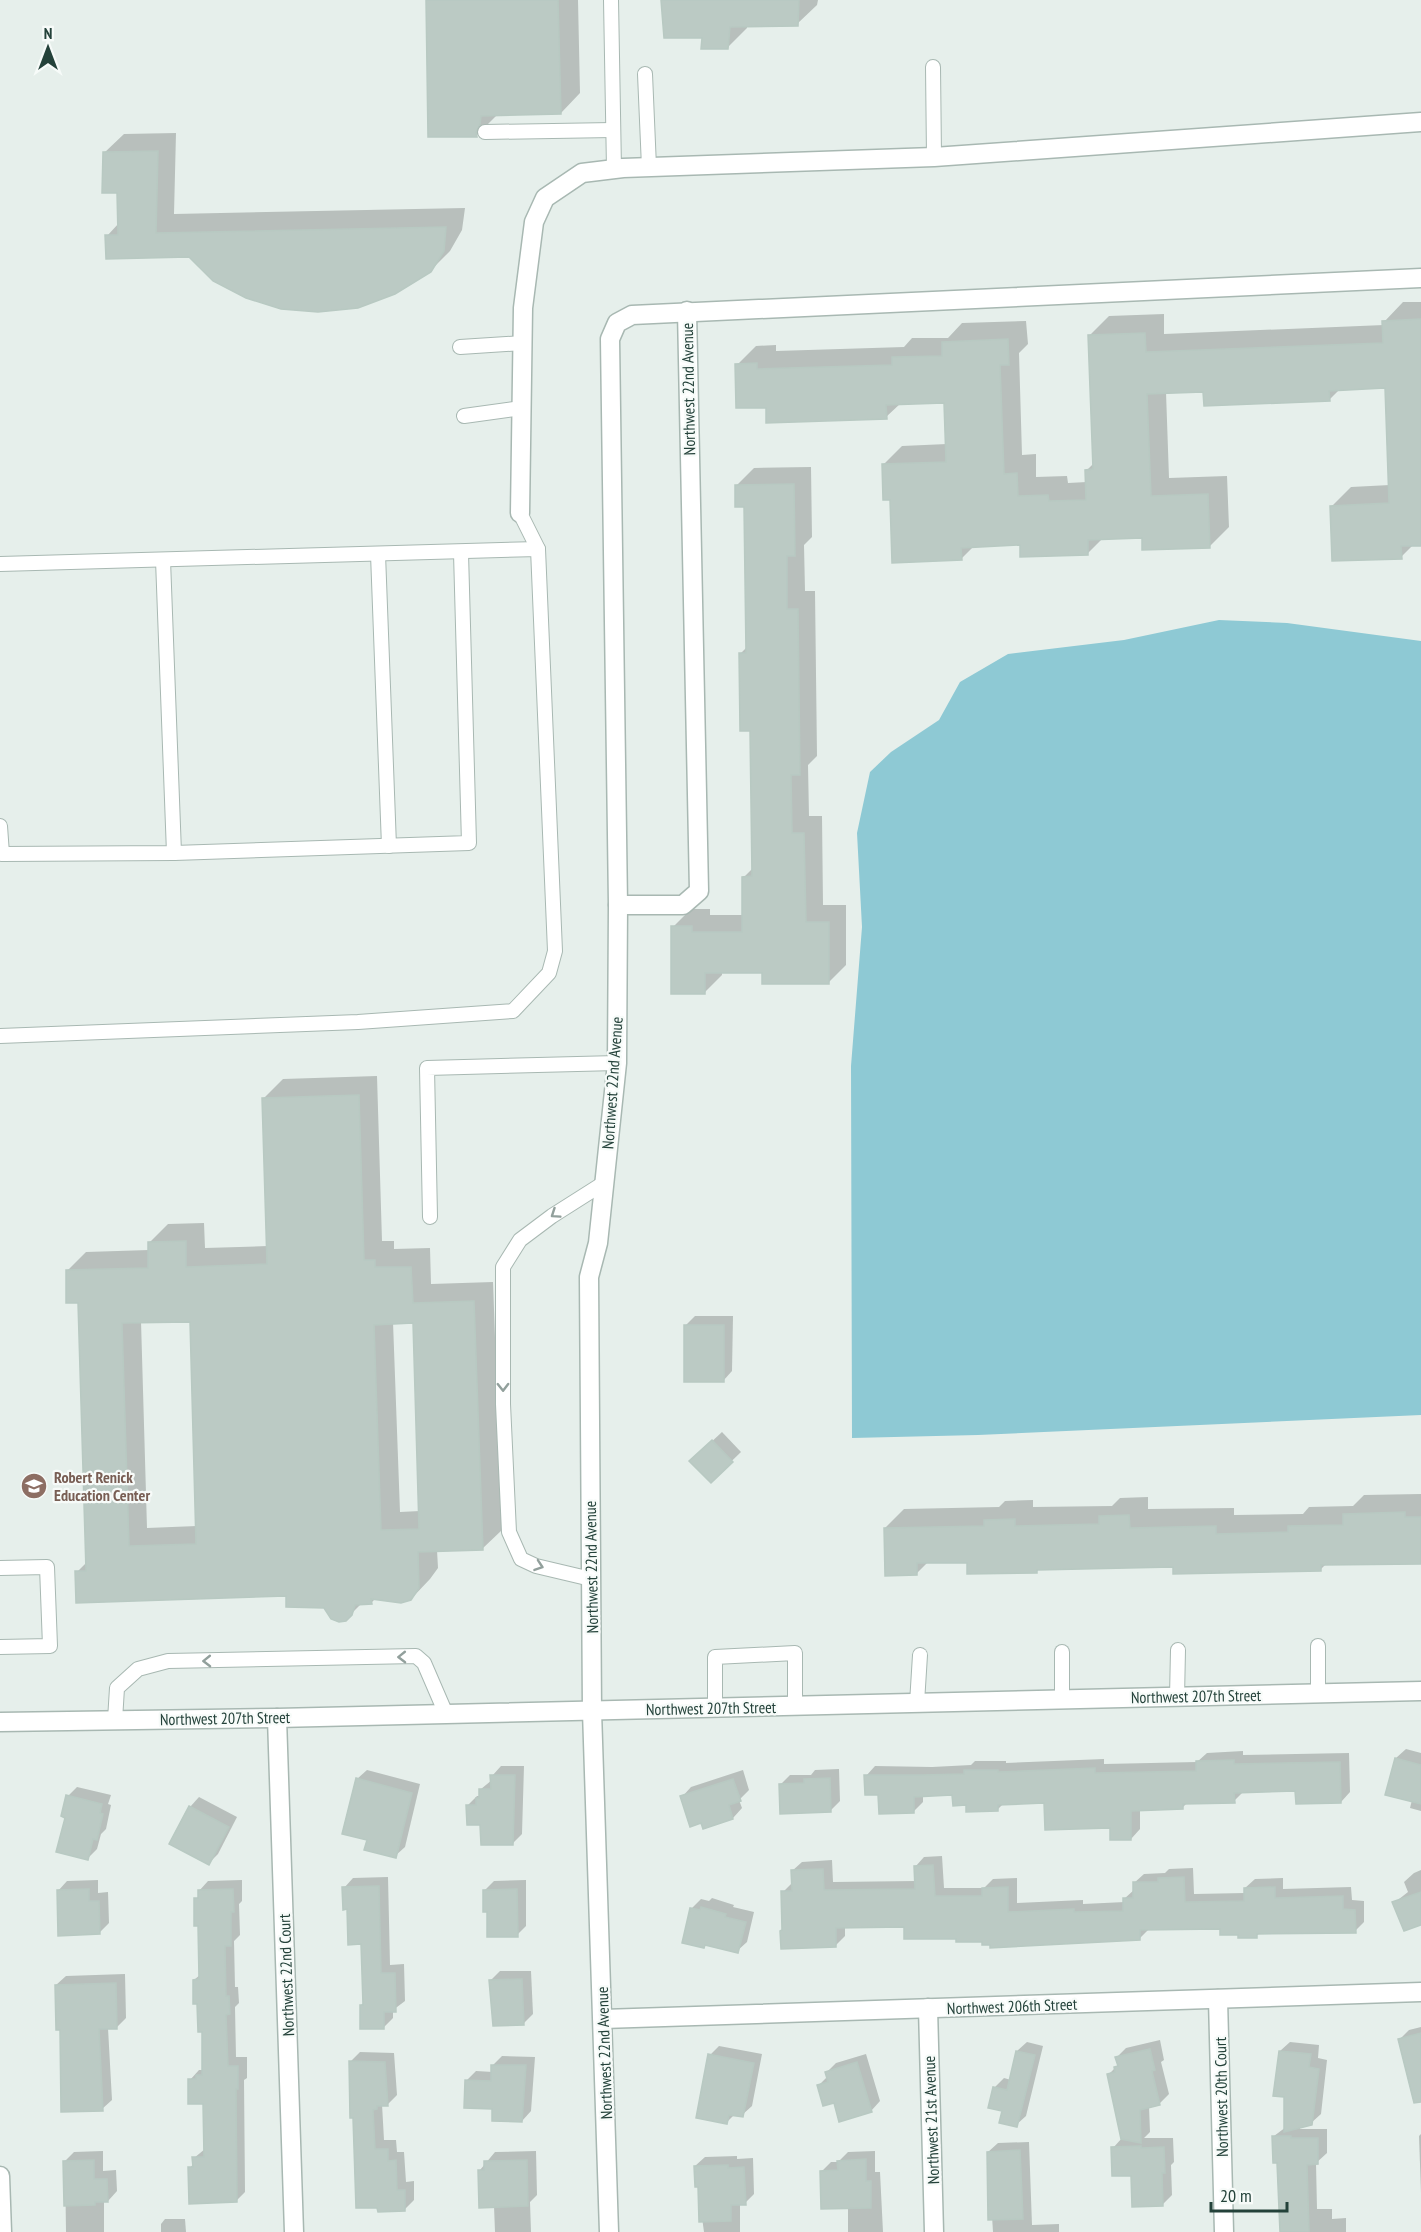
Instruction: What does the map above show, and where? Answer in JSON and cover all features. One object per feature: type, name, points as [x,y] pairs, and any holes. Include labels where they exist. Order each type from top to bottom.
[{"type":"street","points":[[520,513],[523,308],[534,222],[544,198],[582,172],[649,167],[934,157],[1421,122]]},
{"type":"street","points":[[687,311],[1421,279]]},
{"type":"street","name":"Northwest 22nd Avenue","points":[[609,2232],[592,1711],[589,1277],[598,1243],[617,1063],[618,904],[610,339],[617,323],[632,315],[687,311],[699,891],[683,905],[618,904]]},
{"type":"street","name":"Northwest 207th Street","points":[[0,1722],[277,1718],[1421,1691]]},
{"type":"street","name":"Northwest 22nd Court","points":[[277,1718],[294,2232]]},
{"type":"street","name":"Northwest 206th Street","points":[[603,2019],[1421,1992]]},
{"type":"street","name":"Northwest 20th Court","points":[[1218,1999],[1224,2232]]},
{"type":"street","name":"Northwest 21st Avenue","points":[[928,2008],[934,2232]]},
{"type":"street","points":[[0,2176],[2,2232]]},
{"type":"lane","points":[[611,0],[614,169]]},
{"type":"lane","points":[[933,67],[934,157]]},
{"type":"lane","points":[[645,74],[649,167]]},
{"type":"lane","points":[[485,132],[613,130]]},
{"type":"lane","points":[[460,347],[523,343]]},
{"type":"lane","points":[[464,416],[522,408]]},
{"type":"lane","points":[[0,1036],[358,1022],[513,1011],[549,973],[555,951],[538,549],[520,513]]},
{"type":"lane","points":[[0,564],[460,553],[538,549]]},
{"type":"lane","points":[[0,826],[2,855],[174,853],[469,843],[460,553]]},
{"type":"lane","points":[[378,554],[389,846]]},
{"type":"lane","points":[[163,560],[174,853]]},
{"type":"lane","points":[[430,1217],[427,1068],[617,1063]]},
{"type":"lane","points":[[591,1579],[536,1566],[520,1559],[509,1532],[503,1404],[503,1267],[520,1240],[552,1216],[604,1183]]},
{"type":"lane","points":[[0,1568],[47,1567],[50,1646],[0,1647]]},
{"type":"lane","points":[[1318,1646],[1318,1693]]},
{"type":"lane","points":[[1177,1697],[1178,1650]]},
{"type":"lane","points":[[1062,1652],[1062,1700]]},
{"type":"lane","points":[[715,1708],[715,1657],[795,1653],[795,1706]]},
{"type":"lane","points":[[917,1703],[920,1655]]},
{"type":"lane","points":[[115,1720],[117,1688],[138,1669],[168,1661],[416,1656],[424,1663],[446,1714]]},
{"type":"water","points":[[1219,620],[1287,623],[1421,641],[1421,1415],[978,1435],[852,1438],[851,1066],[862,927],[857,833],[870,772],[891,752],[939,720],[960,682],[1008,654],[1124,640]]},
{"type":"building","points":[[426,0],[558,0],[561,114],[481,116],[476,132],[477,137],[428,137]]},
{"type":"building","points":[[661,0],[799,0],[798,26],[730,27],[728,49],[701,49],[702,38],[664,38]]},
{"type":"building","points":[[158,151],[156,233],[446,227],[444,251],[431,272],[395,294],[358,308],[318,312],[281,309],[246,298],[213,281],[189,257],[106,259],[105,235],[118,235],[117,193],[102,193],[103,152]]},
{"type":"building","points":[[1421,319],[1421,546],[1401,546],[1402,559],[1332,561],[1330,506],[1389,503],[1385,388],[1329,391],[1330,401],[1204,406],[1203,392],[1147,394],[1151,496],[1208,494],[1210,548],[1142,550],[1142,538],[1088,540],[1088,555],[1020,557],[1020,545],[961,548],[962,560],[892,563],[890,500],[883,500],[882,464],[946,462],[944,403],[886,405],[887,419],[766,423],[766,408],[736,408],[735,364],[757,363],[757,369],[892,365],[892,357],[942,356],[942,342],[1008,339],[1009,365],[1000,365],[1004,474],[1017,473],[1018,496],[1048,495],[1049,501],[1086,500],[1085,470],[1093,469],[1088,335],[1145,333],[1146,352],[1383,343],[1382,321]]},
{"type":"building","points":[[794,484],[795,556],[787,556],[787,609],[798,609],[800,775],[791,775],[792,833],[804,833],[806,922],[829,922],[829,984],[762,984],[762,973],[705,973],[705,994],[671,994],[671,926],[692,926],[692,932],[742,932],[742,877],[752,876],[750,731],[740,731],[739,653],[746,653],[744,507],[735,507],[735,485]]},
{"type":"building","points":[[359,1095],[364,1260],[375,1260],[375,1267],[411,1267],[413,1303],[474,1301],[483,1550],[418,1552],[419,1588],[411,1600],[401,1603],[371,1599],[372,1604],[355,1605],[352,1615],[346,1621],[339,1622],[331,1619],[324,1608],[286,1607],[286,1596],[76,1603],[75,1571],[86,1571],[78,1303],[66,1303],[66,1270],[148,1268],[148,1242],[186,1241],[186,1267],[267,1264],[262,1098]],"holes":[[[190,1322],[196,1544],[129,1546],[122,1323]],[[413,1323],[419,1529],[381,1530],[374,1325]]]},
{"type":"building","points":[[684,1325],[724,1325],[724,1382],[684,1382]]},
{"type":"building","points":[[712,1440],[733,1462],[711,1483],[689,1461]]},
{"type":"building","points":[[1405,1512],[1405,1517],[1421,1517],[1421,1564],[1321,1565],[1321,1571],[1173,1574],[1173,1567],[967,1574],[967,1563],[917,1563],[917,1575],[885,1576],[884,1528],[984,1526],[984,1520],[1015,1519],[1015,1526],[1099,1524],[1099,1516],[1129,1515],[1130,1528],[1216,1526],[1216,1534],[1288,1532],[1288,1526],[1343,1525],[1343,1514]]},
{"type":"building","points":[[1395,1758],[1421,1765],[1421,1804],[1385,1795]]},
{"type":"building","points":[[1234,1760],[1234,1764],[1340,1762],[1341,1803],[1296,1804],[1295,1791],[1234,1793],[1235,1803],[1183,1804],[1183,1809],[1131,1811],[1131,1840],[1110,1840],[1110,1828],[1045,1830],[1044,1803],[998,1805],[998,1811],[966,1812],[966,1805],[953,1806],[952,1795],[914,1797],[914,1813],[879,1814],[878,1795],[865,1795],[864,1775],[964,1774],[964,1770],[998,1770],[998,1772],[1095,1768],[1095,1773],[1196,1771],[1196,1761]]},
{"type":"building","points":[[490,1775],[515,1775],[513,1845],[481,1845],[480,1825],[467,1825],[466,1805],[476,1805],[479,1789],[491,1789]]},
{"type":"building","points":[[356,1778],[412,1793],[396,1858],[364,1850],[367,1840],[342,1834]]},
{"type":"building","points":[[830,1778],[831,1812],[780,1814],[779,1784],[804,1783],[804,1779]]},
{"type":"building","points":[[733,1779],[741,1801],[729,1805],[733,1819],[703,1829],[701,1823],[690,1827],[680,1796]]},
{"type":"building","points":[[66,1795],[102,1804],[100,1813],[103,1814],[97,1840],[93,1839],[88,1860],[56,1852],[65,1818],[61,1816]]},
{"type":"building","points":[[189,1806],[229,1827],[209,1865],[169,1844]]},
{"type":"building","points":[[933,1865],[935,1896],[982,1896],[982,1888],[1008,1887],[1008,1912],[1074,1909],[1074,1912],[1123,1911],[1123,1898],[1133,1898],[1133,1882],[1158,1882],[1158,1878],[1184,1877],[1185,1902],[1244,1901],[1244,1888],[1275,1887],[1275,1898],[1343,1896],[1343,1909],[1355,1910],[1356,1933],[1257,1934],[1257,1938],[1238,1938],[1238,1935],[1220,1935],[1220,1929],[1140,1930],[1140,1940],[990,1948],[990,1945],[982,1945],[982,1942],[956,1942],[956,1939],[904,1939],[904,1927],[836,1928],[836,1947],[781,1949],[781,1891],[792,1891],[791,1870],[823,1869],[824,1890],[915,1889],[914,1866]]},
{"type":"building","points":[[379,1886],[381,1973],[395,1973],[396,2012],[384,2012],[384,2029],[360,2029],[360,2005],[363,2005],[361,1944],[348,1945],[347,1909],[343,1910],[342,1887]]},
{"type":"building","points":[[89,1889],[89,1901],[99,1901],[100,1934],[58,1936],[57,1890]]},
{"type":"building","points":[[233,1889],[234,1912],[231,1912],[231,1946],[225,1946],[226,1996],[229,1996],[230,2014],[226,2015],[228,2066],[238,2066],[238,2089],[236,2089],[237,2202],[189,2204],[188,2167],[193,2167],[192,2157],[204,2157],[203,2104],[188,2104],[188,2079],[196,2079],[196,2075],[202,2075],[202,2032],[198,2032],[197,2004],[193,2004],[193,1980],[199,1979],[198,1926],[194,1926],[194,1898],[198,1898],[198,1890]]},
{"type":"building","points":[[517,1889],[518,1937],[487,1937],[487,1912],[483,1912],[483,1890]]},
{"type":"building","points":[[1421,1892],[1421,1925],[1404,1931],[1392,1902]]},
{"type":"building","points":[[701,1907],[726,1914],[725,1917],[746,1922],[738,1953],[705,1945],[704,1948],[682,1943],[690,1908],[700,1910]]},
{"type":"building","points":[[522,1979],[524,2025],[493,2026],[489,1980]]},
{"type":"building","points":[[116,1983],[117,2029],[99,2029],[103,2111],[61,2112],[60,2030],[56,2030],[55,1985]]},
{"type":"building","points":[[1421,2033],[1421,2102],[1414,2103],[1398,2039]]},
{"type":"building","points":[[1150,2049],[1155,2070],[1152,2071],[1160,2105],[1140,2110],[1141,2143],[1121,2139],[1107,2074],[1115,2072],[1114,2067],[1118,2066],[1115,2057]]},
{"type":"building","points":[[1016,2051],[1035,2055],[1017,2127],[999,2123],[1002,2111],[988,2108],[993,2087],[1007,2090]]},
{"type":"building","points":[[1279,2051],[1311,2054],[1309,2067],[1319,2069],[1312,2125],[1284,2132],[1284,2097],[1273,2096]]},
{"type":"building","points":[[708,2054],[754,2063],[743,2117],[729,2115],[727,2124],[696,2118]]},
{"type":"building","points":[[349,2061],[385,2062],[388,2106],[377,2106],[377,2109],[373,2110],[375,2149],[388,2149],[388,2161],[396,2160],[397,2190],[405,2190],[405,2211],[378,2212],[377,2208],[356,2208]]},
{"type":"building","points":[[857,2062],[872,2112],[839,2122],[834,2103],[823,2106],[817,2085],[828,2082],[825,2072]]},
{"type":"building","points":[[491,2065],[526,2065],[522,2122],[492,2121],[492,2109],[464,2108],[465,2080],[491,2081]]},
{"type":"building","points":[[1272,2136],[1318,2138],[1318,2164],[1307,2165],[1309,2232],[1280,2232],[1277,2163],[1273,2163]]},
{"type":"building","points":[[1141,2146],[1141,2148],[1164,2147],[1163,2206],[1132,2207],[1131,2176],[1112,2176],[1111,2147]]},
{"type":"building","points":[[1020,2150],[1023,2219],[988,2220],[987,2152]]},
{"type":"building","points":[[866,2159],[866,2181],[871,2181],[871,2208],[821,2209],[820,2171],[838,2170],[837,2161]]},
{"type":"building","points":[[94,2160],[94,2179],[107,2179],[108,2202],[95,2202],[95,2205],[64,2206],[63,2161]]},
{"type":"building","points":[[527,2160],[528,2206],[479,2208],[478,2170],[484,2170],[484,2161]]},
{"type":"building","points":[[728,2165],[728,2168],[744,2167],[746,2205],[731,2205],[731,2221],[699,2222],[698,2187],[695,2187],[694,2166]]},
{"type":"place","name":"Robert Renick Education Center","points":[[34,1486]]}]
